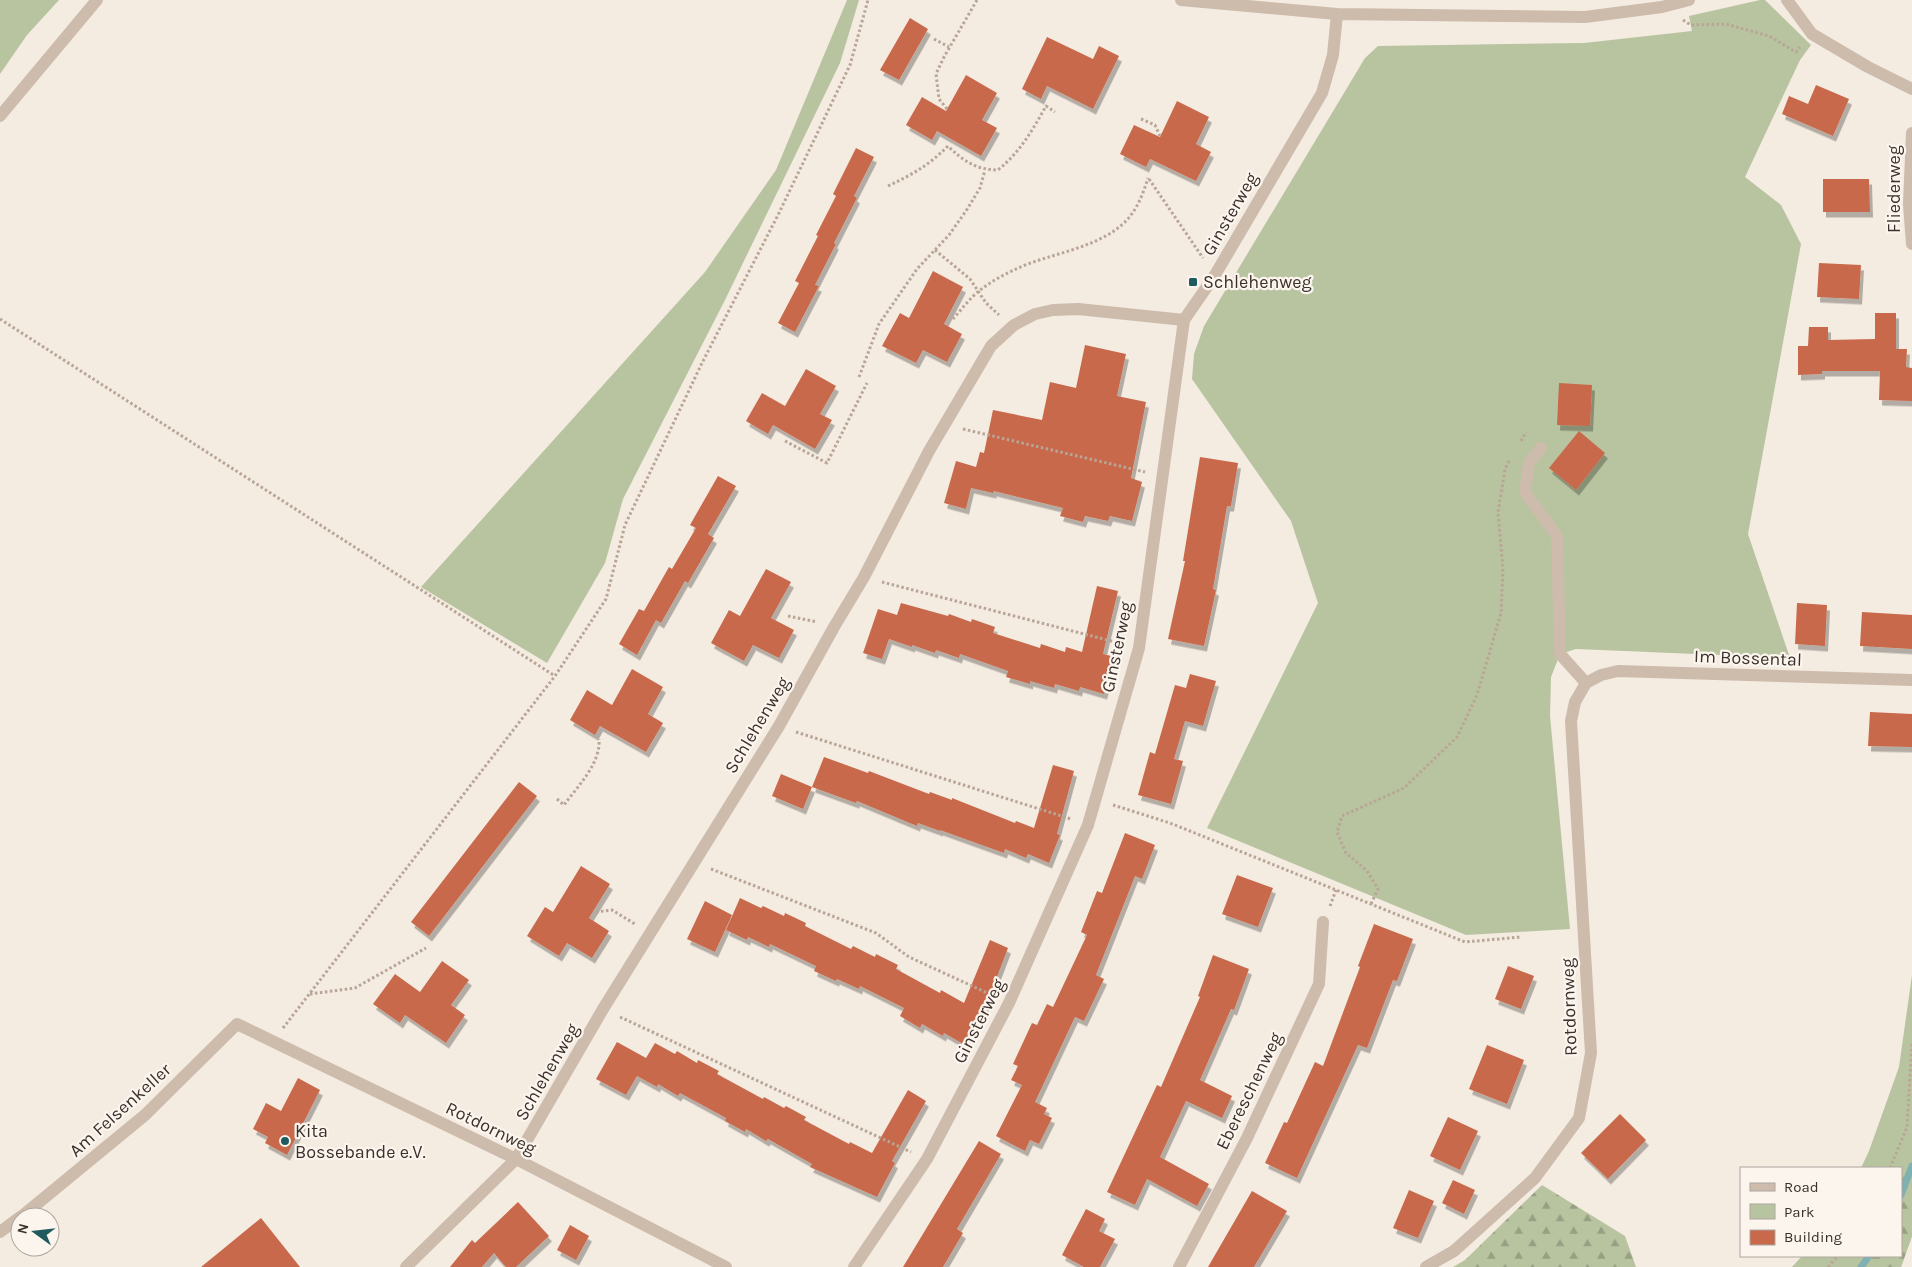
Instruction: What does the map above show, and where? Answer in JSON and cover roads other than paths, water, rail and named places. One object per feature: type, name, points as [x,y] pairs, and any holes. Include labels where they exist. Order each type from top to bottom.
[{"type":"street","points":[[0,116],[96,0]]},
{"type":"street","points":[[1181,0],[1337,14],[1585,17],[1662,7],[1689,0]]},
{"type":"street","points":[[1787,0],[1812,34],[1868,68],[1912,89]]},
{"type":"street","name":"Ginsterweg","points":[[854,1267],[926,1159],[1009,1003],[1088,825],[1139,648],[1184,320],[1215,275],[1322,92],[1334,55],[1337,14]]},
{"type":"street","name":"Fliederweg","points":[[1912,133],[1909,204],[1912,244]]},
{"type":"street","name":"Schlehenweg","points":[[406,1267],[516,1160],[603,1009],[779,726],[864,577],[929,452],[991,346],[1014,325],[1035,314],[1053,310],[1078,309],[1184,320]]},
{"type":"street","points":[[1541,448],[1529,464],[1525,492],[1557,536],[1560,654],[1586,683]]},
{"type":"street","name":"Im Bossental","points":[[1586,683],[1601,675],[1618,671],[1912,680]]},
{"type":"street","name":"Rotdornweg","points":[[1426,1267],[1454,1251],[1535,1178],[1579,1118],[1591,1053],[1571,721],[1575,702],[1586,683]]},
{"type":"street","name":"Ebereschenweg","points":[[1179,1267],[1247,1138],[1319,984],[1324,922]]},
{"type":"street","name":"Rotdornweg","points":[[237,1024],[274,1040],[516,1160],[726,1267]]},
{"type":"street","name":"Am Felsenkeller","points":[[32,1207],[144,1115],[237,1024]]},
{"type":"waterway","points":[[1902,1192],[1912,1166]]},
{"type":"waterway","points":[[1861,1267],[1868,1257]]},
{"type":"place","name":"Schlehenweg","points":[[1193,282]]},
{"type":"place","name":"Kita Bossebande e.V.","points":[[285,1141]]}]
